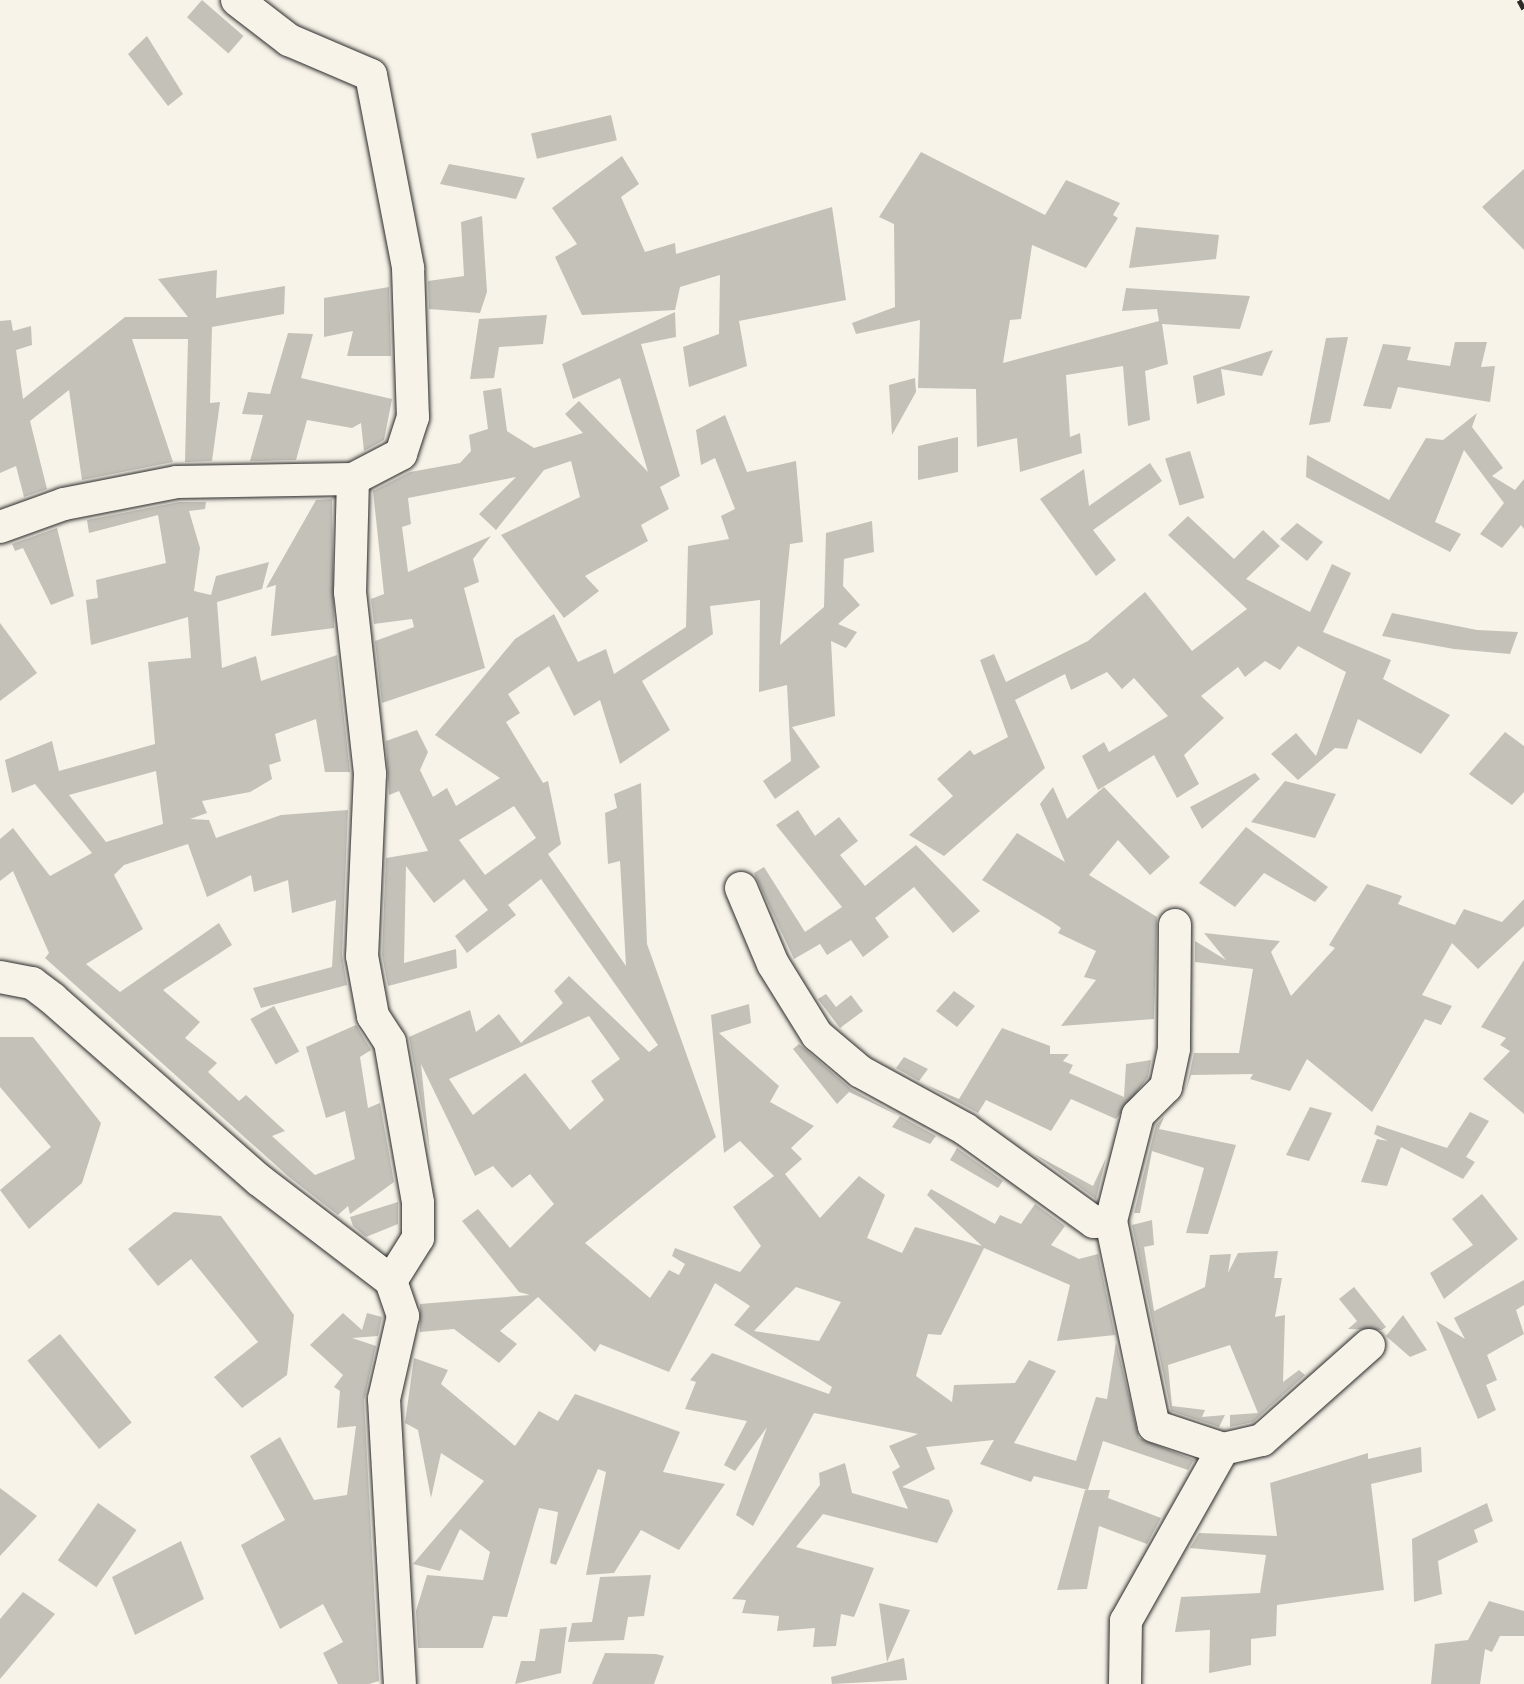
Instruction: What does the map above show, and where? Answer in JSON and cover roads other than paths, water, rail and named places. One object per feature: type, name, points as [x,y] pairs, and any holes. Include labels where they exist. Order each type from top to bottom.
[{"type":"street","points":[[0,527],[64,504],[177,482],[353,480],[400,454],[413,418],[408,268],[371,75],[289,40],[237,0]]},
{"type":"street","points":[[353,480],[350,592],[370,774],[362,956],[374,1016],[390,1042],[418,1203],[418,1238],[391,1281]]},
{"type":"street","points":[[741,888],[772,964],[818,1035],[861,1072],[964,1129],[1094,1222],[1111,1221]]},
{"type":"street","points":[[1175,925],[1174,1049],[1166,1087],[1138,1115],[1111,1221],[1154,1426],[1224,1448],[1262,1440],[1369,1345]]},
{"type":"street","points":[[0,977],[32,983],[53,998],[259,1180],[391,1281],[403,1316],[384,1399],[400,1684]]},
{"type":"street","points":[[1125,1684],[1126,1621],[1224,1448]]}]
